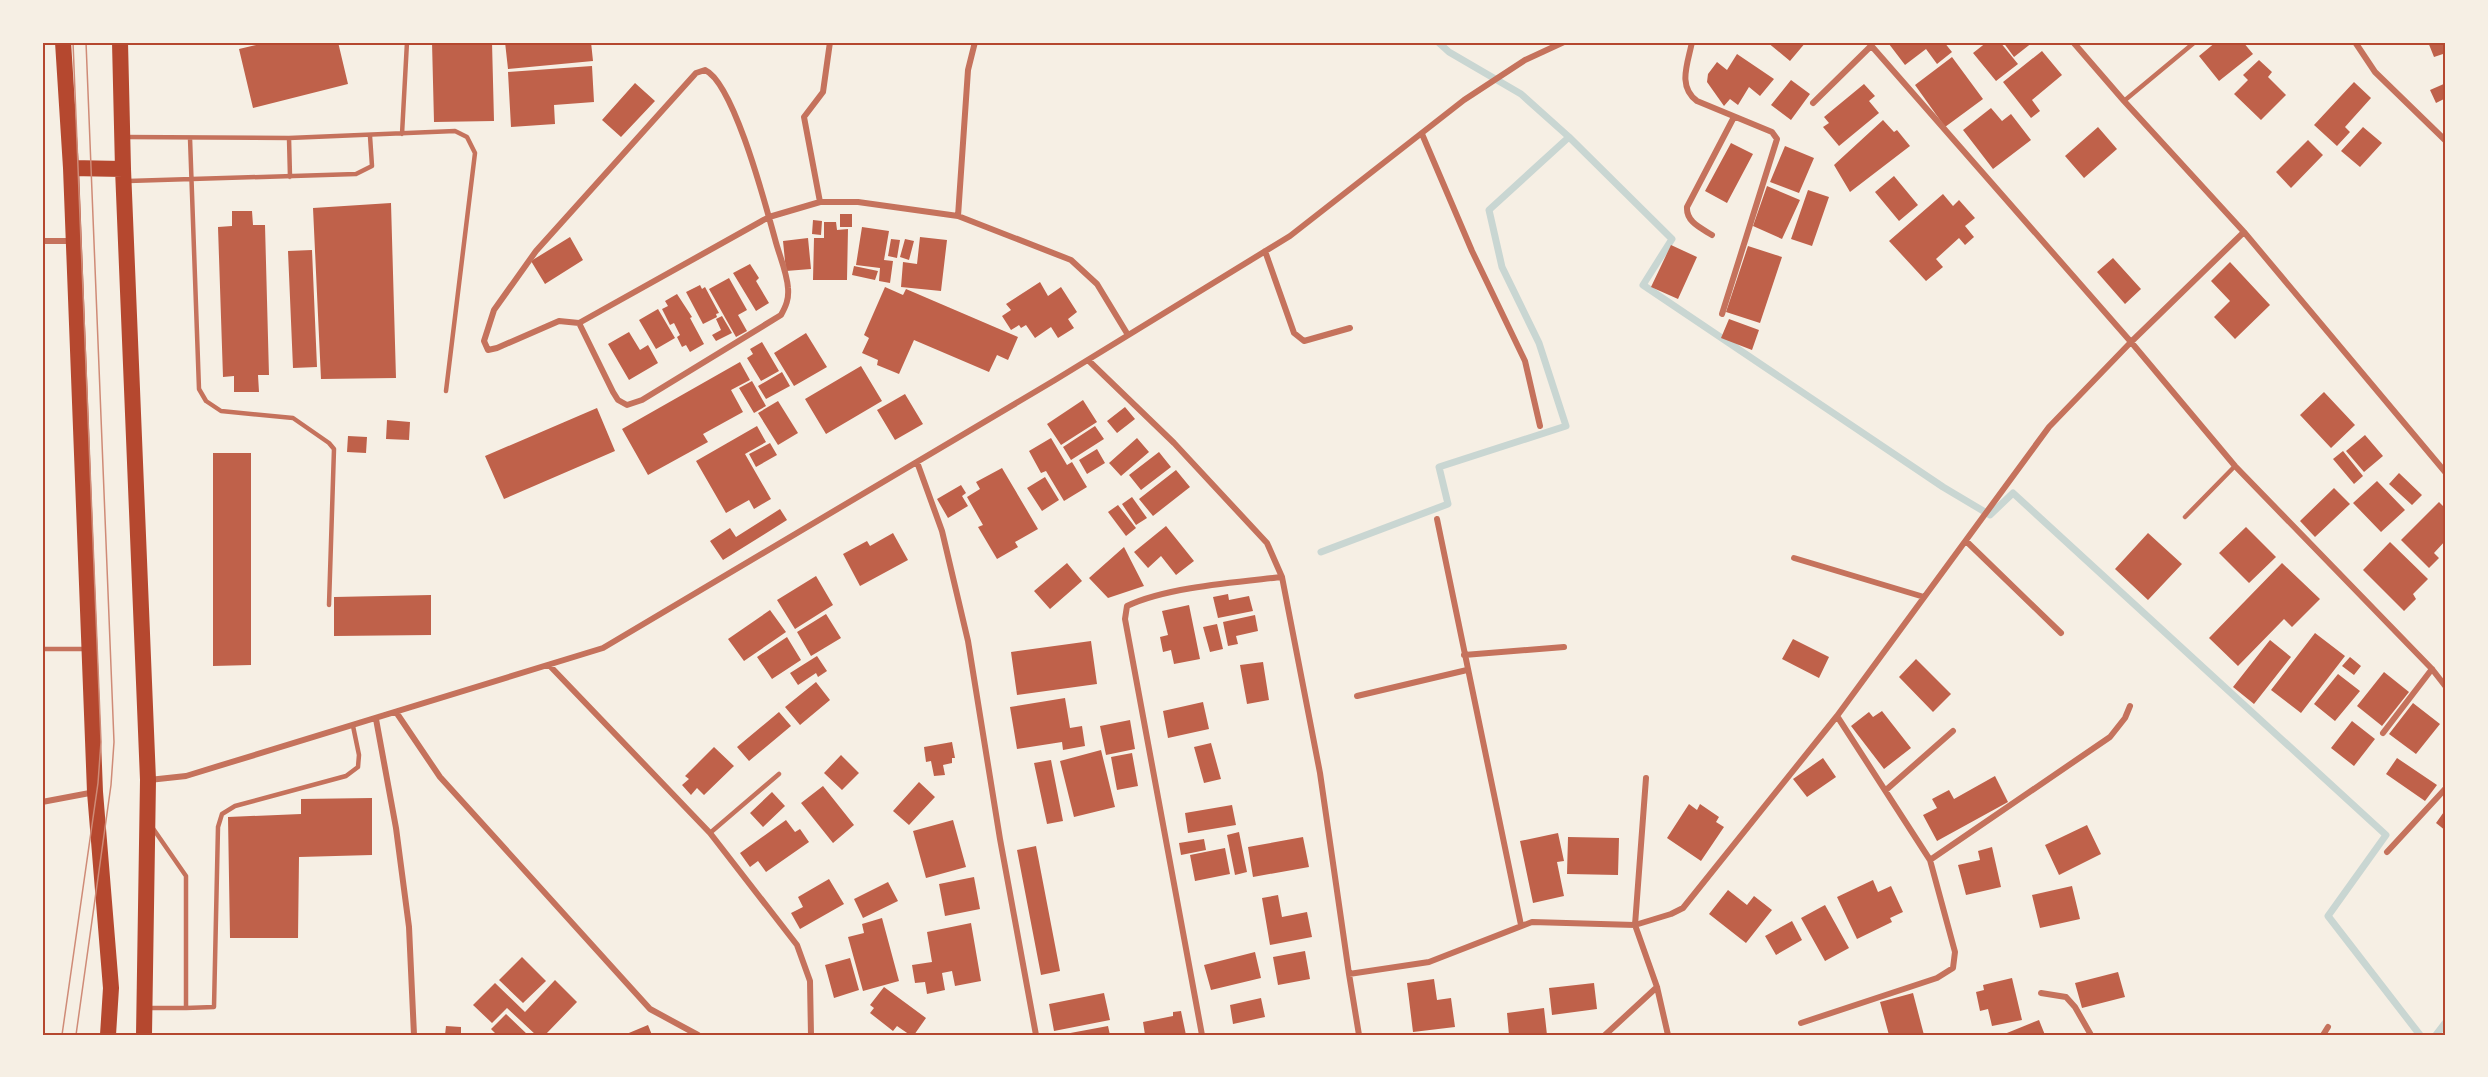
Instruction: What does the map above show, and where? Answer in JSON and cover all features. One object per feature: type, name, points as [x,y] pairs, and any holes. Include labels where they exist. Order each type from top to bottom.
[{"type":"highway","points":[[63,42],[71,168],[72,241],[91,648],[95,792],[111,988],[108,1035]]},
{"type":"highway","points":[[120,42],[123,175],[148,780],[144,1035]]},
{"type":"highway","points":[[71,168],[123,175]]},
{"type":"street","points":[[820,202],[804,117],[823,92],[830,42]]},
{"type":"street","points":[[958,216],[968,70],[975,42]]},
{"type":"street","points":[[148,780],[186,776],[603,648],[1088,360],[1290,236],[1478,91],[1525,60],[1564,42]]},
{"type":"street","points":[[1692,42],[1684,82],[1688,95],[1696,101],[1772,132],[1778,139],[1722,314]]},
{"type":"street","points":[[2073,42],[2124,102],[2244,232],[2446,473]]},
{"type":"street","points":[[2355,42],[2375,72],[2446,141]]},
{"type":"street","points":[[1813,103],[1869,44],[2131,342],[2235,466],[2432,669],[2446,687]]},
{"type":"street","points":[[579,323],[618,400],[627,405],[642,400],[781,315],[788,301],[788,286],[769,217],[749,147],[722,91],[709,72],[696,73],[536,251],[494,310],[484,341],[484,346],[488,350],[559,321],[579,323],[769,217],[820,202],[858,202],[958,216],[1071,260],[1097,284],[1128,335]]},
{"type":"street","points":[[1712,235],[1690,220],[1686,214],[1687,207],[1734,117]]},
{"type":"street","points":[[1422,134],[1472,251],[1525,361],[1540,426]]},
{"type":"street","points":[[1349,974],[1429,962],[1532,922],[1635,925],[1683,908],[1837,716],[2049,427],[2131,342],[2244,232]]},
{"type":"street","points":[[42,241],[72,241]]},
{"type":"street","points":[[1265,251],[1294,333],[1298,338],[1304,341],[1350,328]]},
{"type":"street","points":[[1088,360],[1174,442],[1267,543],[1282,577],[1320,773],[1359,1035]]},
{"type":"street","points":[[917,462],[942,531],[968,641],[1000,839],[1036,1035]]},
{"type":"street","points":[[1437,519],[1521,925]]},
{"type":"street","points":[[1966,541],[2061,633]]},
{"type":"street","points":[[1794,558],[1924,597]]},
{"type":"street","points":[[1202,1035],[1125,619],[1127,606],[1138,601],[1199,588],[1282,577]]},
{"type":"street","points":[[1464,655],[1564,647]]},
{"type":"street","points":[[549,664],[710,833],[797,945],[810,981],[811,1035]]},
{"type":"street","points":[[2383,734],[2432,669]]},
{"type":"street","points":[[1357,696],[1467,670]]},
{"type":"street","points":[[1930,860],[2110,737],[2125,718],[2130,705]]},
{"type":"street","points":[[396,712],[440,777],[650,1009],[698,1035]]},
{"type":"street","points":[[1800,1023],[1937,978],[1953,968],[1955,952],[1930,860],[1837,716]]},
{"type":"street","points":[[376,719],[396,828],[409,927],[414,1035]]},
{"type":"street","points":[[1886,790],[1953,731]]},
{"type":"street","points":[[1647,778],[1635,925],[1657,987],[1668,1035]]},
{"type":"street","points":[[2387,852],[2446,788]]},
{"type":"street","points":[[42,802],[95,792]]},
{"type":"street","points":[[1605,1035],[1657,987]]},
{"type":"street","points":[[2041,993],[2066,997],[2075,1007],[2091,1035]]},
{"type":"street","points":[[2324,1035],[2328,1027]]},
{"type":"lane","points":[[402,134],[407,42]]},
{"type":"lane","points":[[2124,102],[2195,42]]},
{"type":"lane","points":[[122,137],[289,138],[370,136],[455,130],[467,137],[475,153],[446,391]]},
{"type":"lane","points":[[123,175],[192,179],[356,174],[372,166],[370,136]]},
{"type":"lane","points":[[190,138],[199,389],[207,401],[221,411],[293,418],[334,449],[329,605]]},
{"type":"lane","points":[[289,138],[290,177]]},
{"type":"lane","points":[[2185,517],[2235,466]]},
{"type":"lane","points":[[42,649],[91,648]]},
{"type":"lane","points":[[146,1008],[214,1007],[218,827],[222,814],[235,806],[346,776],[358,767],[359,755],[353,726]]},
{"type":"lane","points":[[710,833],[779,774]]},
{"type":"lane","points":[[147,820],[186,876],[186,1008]]},
{"type":"building","points":[[269,42],[338,42],[348,84],[253,108],[239,49]]},
{"type":"building","points":[[432,42],[492,42],[494,121],[434,122]]},
{"type":"building","points":[[505,42],[591,42],[593,61],[508,69]]},
{"type":"building","points":[[1767,42],[1806,42],[1790,61]]},
{"type":"building","points":[[1892,42],[1944,42],[1952,52],[1937,64],[1926,49],[1905,65],[1889,44]]},
{"type":"building","points":[[1987,42],[2000,42],[2018,64],[1996,81],[1973,53]]},
{"type":"building","points":[[2003,42],[2033,42],[2014,57]]},
{"type":"building","points":[[2216,42],[2243,42],[2253,54],[2219,81],[2199,56]]},
{"type":"building","points":[[2428,42],[2446,42],[2446,53],[2434,57]]},
{"type":"building","points":[[2042,51],[2062,75],[2032,100],[2040,111],[2031,118],[2003,82]]},
{"type":"building","points":[[1737,54],[1774,79],[1760,96],[1749,87],[1738,105],[1730,99],[1724,106],[1707,82],[1708,74],[1717,62],[1727,70]]},
{"type":"building","points":[[1952,57],[1983,99],[1945,127],[1915,85]]},
{"type":"building","points":[[2259,60],[2272,72],[2268,77],[2286,95],[2261,120],[2234,94],[2248,80],[2243,75]]},
{"type":"building","points":[[592,66],[594,102],[554,105],[555,124],[511,127],[508,72]]},
{"type":"building","points":[[1791,80],[1810,94],[1791,120],[1771,105]]},
{"type":"building","points":[[2354,82],[2371,98],[2345,127],[2350,132],[2337,146],[2314,125]]},
{"type":"building","points":[[635,83],[655,101],[621,137],[602,120]]},
{"type":"building","points":[[2446,83],[2446,98],[2436,103],[2430,90]]},
{"type":"building","points":[[1864,84],[1875,96],[1869,101],[1879,113],[1839,146],[1823,127],[1829,123],[1824,117]]},
{"type":"building","points":[[1991,108],[2002,121],[2011,114],[2031,140],[1993,169],[1963,130]]},
{"type":"building","points":[[1883,120],[1894,132],[1897,130],[1910,146],[1850,192],[1834,165]]},
{"type":"building","points":[[2098,127],[2117,149],[2084,178],[2065,156]]},
{"type":"building","points":[[2363,127],[2382,143],[2360,167],[2341,151]]},
{"type":"building","points":[[2308,140],[2323,155],[2291,188],[2276,172]]},
{"type":"building","points":[[1731,143],[1753,154],[1727,203],[1705,191]]},
{"type":"building","points":[[1785,146],[1814,158],[1799,193],[1770,182]]},
{"type":"building","points":[[1894,176],[1918,205],[1899,221],[1875,192]]},
{"type":"building","points":[[1767,186],[1800,200],[1782,239],[1753,226]]},
{"type":"building","points":[[1808,190],[1829,197],[1812,246],[1791,239]]},
{"type":"building","points":[[1943,194],[1953,206],[1959,200],[1975,218],[1965,226],[1974,237],[1965,245],[1959,238],[1936,259],[1943,267],[1926,281],[1889,241]]},
{"type":"building","points":[[391,203],[396,378],[321,379],[313,208]]},
{"type":"building","points":[[232,211],[252,211],[253,225],[265,225],[269,375],[258,375],[259,392],[234,392],[234,376],[223,377],[218,227],[232,226]]},
{"type":"building","points":[[840,214],[852,214],[852,227],[840,227]]},
{"type":"building","points":[[813,220],[822,221],[821,235],[812,234]]},
{"type":"building","points":[[824,222],[836,222],[837,230],[848,229],[847,280],[813,280],[814,238],[824,238]]},
{"type":"building","points":[[862,227],[889,231],[884,260],[893,261],[890,283],[879,281],[880,268],[856,265]]},
{"type":"building","points":[[570,237],[583,260],[545,284],[531,261]]},
{"type":"building","points":[[920,237],[947,240],[941,291],[901,287],[903,262],[917,264]]},
{"type":"building","points":[[808,238],[811,269],[786,271],[783,241]]},
{"type":"building","points":[[891,239],[900,240],[897,258],[888,256]]},
{"type":"building","points":[[905,239],[914,241],[909,260],[900,257]]},
{"type":"building","points":[[1671,245],[1697,257],[1678,299],[1651,287]]},
{"type":"building","points":[[1748,246],[1782,257],[1760,323],[1726,312]]},
{"type":"building","points":[[312,250],[317,367],[293,368],[288,251]]},
{"type":"building","points":[[2113,258],[2141,289],[2125,304],[2097,272]]},
{"type":"building","points":[[2230,262],[2270,305],[2235,339],[2214,317],[2230,301],[2211,281]]},
{"type":"building","points":[[750,264],[759,278],[756,281],[769,303],[756,311],[733,273]]},
{"type":"building","points":[[854,266],[878,271],[875,280],[852,275]]},
{"type":"building","points":[[729,278],[747,310],[738,315],[747,331],[736,337],[709,289]]},
{"type":"building","points":[[1040,282],[1048,296],[1061,287],[1077,312],[1068,319],[1074,328],[1058,338],[1051,327],[1035,338],[1026,325],[1021,328],[1019,325],[1011,330],[1002,316],[1011,310],[1006,304]]},
{"type":"building","points":[[700,285],[702,289],[705,287],[719,313],[716,314],[717,317],[703,324],[686,292]]},
{"type":"building","points":[[885,287],[903,295],[906,289],[1018,337],[1008,360],[997,355],[989,372],[914,340],[899,374],[877,365],[878,360],[862,353],[869,338],[864,335]]},
{"type":"building","points":[[677,294],[692,317],[690,318],[704,344],[690,352],[686,345],[682,347],[677,337],[680,335],[674,323],[670,325],[662,309],[668,306],[665,301]]},
{"type":"building","points":[[658,309],[675,338],[656,349],[639,320]]},
{"type":"building","points":[[722,316],[732,333],[716,341],[712,335],[721,330],[716,319]]},
{"type":"building","points":[[1729,319],[1759,330],[1752,350],[1721,338]]},
{"type":"building","points":[[629,332],[640,350],[648,345],[658,363],[629,380],[608,344]]},
{"type":"building","points":[[806,333],[827,367],[794,386],[774,353]]},
{"type":"building","points":[[762,342],[779,371],[761,381],[747,358],[753,354],[750,349]]},
{"type":"building","points":[[740,362],[750,380],[731,390],[743,412],[703,434],[708,442],[648,475],[622,429]]},
{"type":"building","points":[[861,366],[882,401],[826,434],[805,399]]},
{"type":"building","points":[[782,372],[790,386],[766,399],[758,386]]},
{"type":"building","points":[[752,381],[766,406],[754,413],[739,388]]},
{"type":"building","points":[[2324,392],[2355,425],[2331,448],[2300,415]]},
{"type":"building","points":[[905,394],[923,424],[895,440],[877,410]]},
{"type":"building","points":[[1083,400],[1097,422],[1061,445],[1047,424]]},
{"type":"building","points":[[778,401],[798,433],[778,445],[758,413]]},
{"type":"building","points":[[1125,407],[1135,419],[1117,433],[1107,421]]},
{"type":"building","points":[[597,408],[615,451],[504,499],[485,456]]},
{"type":"building","points":[[387,420],[410,422],[409,440],[386,439]]},
{"type":"building","points":[[757,426],[766,442],[745,454],[771,499],[754,509],[749,500],[726,513],[696,461]]},
{"type":"building","points":[[1095,426],[1104,439],[1071,460],[1063,447]]},
{"type":"building","points":[[2365,435],[2383,456],[2364,472],[2346,451]]},
{"type":"building","points":[[348,436],[367,437],[366,453],[347,452]]},
{"type":"building","points":[[1051,438],[1067,465],[1072,462],[1087,487],[1064,501],[1046,471],[1041,473],[1029,451]]},
{"type":"building","points":[[1137,438],[1149,452],[1121,476],[1109,463]]},
{"type":"building","points":[[770,443],[777,455],[756,467],[749,454]]},
{"type":"building","points":[[1097,449],[1105,463],[1087,474],[1079,460]]},
{"type":"building","points":[[2343,451],[2363,476],[2354,484],[2333,459]]},
{"type":"building","points":[[1159,452],[1171,467],[1141,490],[1129,475]]},
{"type":"building","points":[[213,453],[251,453],[251,665],[213,666]]},
{"type":"building","points":[[1002,468],[1038,529],[1015,542],[1018,547],[997,559],[978,527],[983,525],[967,497],[980,489],[976,482]]},
{"type":"building","points":[[1176,470],[1190,487],[1153,516],[1139,499]]},
{"type":"building","points":[[2399,473],[2422,495],[2412,505],[2389,484]]},
{"type":"building","points":[[1045,477],[1059,500],[1042,511],[1027,488]]},
{"type":"building","points":[[2377,481],[2405,510],[2381,532],[2353,503]]},
{"type":"building","points":[[961,485],[966,493],[962,496],[968,506],[948,518],[937,499]]},
{"type":"building","points":[[2334,488],[2350,504],[2315,537],[2300,521]]},
{"type":"building","points":[[1132,497],[1147,518],[1136,525],[1122,504]]},
{"type":"building","points":[[2439,502],[2446,509],[2446,540],[2434,553],[2439,558],[2429,568],[2401,540]]},
{"type":"building","points":[[1118,505],[1136,528],[1126,536],[1108,512]]},
{"type":"building","points":[[780,509],[787,520],[723,560],[710,541],[730,528],[736,537]]},
{"type":"building","points":[[1166,526],[1194,561],[1176,575],[1161,556],[1148,568],[1134,552]]},
{"type":"building","points":[[2246,527],[2276,557],[2249,583],[2219,553]]},
{"type":"building","points":[[893,533],[908,560],[860,586],[843,554],[867,541],[870,546]]},
{"type":"building","points":[[2148,533],[2182,564],[2148,600],[2115,569]]},
{"type":"building","points":[[2390,542],[2428,579],[2413,594],[2416,599],[2404,611],[2363,570]]},
{"type":"building","points":[[1124,547],[1144,586],[1108,598],[1089,578]]},
{"type":"building","points":[[1067,563],[1082,581],[1050,609],[1034,591]]},
{"type":"building","points":[[2282,563],[2320,599],[2292,627],[2284,619],[2238,666],[2209,638]]},
{"type":"building","points":[[816,576],[833,605],[795,629],[777,600]]},
{"type":"building","points":[[1228,594],[1229,600],[1249,596],[1253,611],[1218,618],[1213,597]]},
{"type":"building","points":[[431,595],[431,635],[334,636],[334,597]]},
{"type":"building","points":[[1189,605],[1200,659],[1174,664],[1171,650],[1163,652],[1160,637],[1168,635],[1162,611]]},
{"type":"building","points":[[770,610],[786,632],[744,661],[728,639]]},
{"type":"building","points":[[826,614],[841,638],[811,656],[797,632]]},
{"type":"building","points":[[1255,615],[1258,631],[1236,636],[1238,644],[1228,646],[1223,622]]},
{"type":"building","points":[[1217,624],[1223,649],[1210,652],[1203,627]]},
{"type":"building","points":[[2315,633],[2345,656],[2301,713],[2271,690]]},
{"type":"building","points":[[787,637],[801,660],[772,679],[757,657]]},
{"type":"building","points":[[1793,639],[1829,657],[1819,678],[1782,659]]},
{"type":"building","points":[[2270,640],[2291,657],[2254,704],[2233,687]]},
{"type":"building","points":[[1091,641],[1097,684],[1017,695],[1011,652]]},
{"type":"building","points":[[817,656],[827,671],[818,677],[816,673],[798,685],[790,673]]},
{"type":"building","points":[[2350,657],[2361,666],[2354,675],[2342,666]]},
{"type":"building","points":[[1916,659],[1951,694],[1933,712],[1899,677]]},
{"type":"building","points":[[1263,662],[1269,700],[1247,704],[1240,665]]},
{"type":"building","points":[[2384,672],[2409,692],[2382,726],[2357,706]]},
{"type":"building","points":[[2338,674],[2360,691],[2335,721],[2314,704]]},
{"type":"building","points":[[816,682],[830,700],[800,725],[785,707]]},
{"type":"building","points":[[1065,698],[1070,728],[1082,726],[1085,746],[1063,750],[1062,742],[1017,749],[1010,707]]},
{"type":"building","points":[[1203,702],[1209,729],[1168,738],[1163,711]]},
{"type":"building","points":[[2413,703],[2440,724],[2416,754],[2389,734]]},
{"type":"building","points":[[1882,711],[1911,748],[1884,769],[1851,726],[1869,712],[1873,717]]},
{"type":"building","points":[[779,712],[791,726],[749,761],[737,747]]},
{"type":"building","points":[[1130,720],[1135,749],[1106,755],[1100,726]]},
{"type":"building","points":[[2352,721],[2375,739],[2354,766],[2331,748]]},
{"type":"building","points":[[952,742],[955,758],[952,758],[952,763],[943,765],[945,775],[934,776],[931,761],[926,762],[924,747]]},
{"type":"building","points":[[1211,743],[1221,779],[1204,783],[1194,747]]},
{"type":"building","points":[[714,747],[734,766],[704,795],[697,788],[691,795],[682,785],[689,779],[685,776]]},
{"type":"building","points":[[1101,750],[1115,807],[1074,817],[1060,761]]},
{"type":"building","points":[[1132,753],[1138,786],[1117,790],[1111,757]]},
{"type":"building","points":[[841,755],[859,773],[842,790],[824,773]]},
{"type":"building","points":[[1823,758],[1836,777],[1807,797],[1793,779]]},
{"type":"building","points":[[2397,758],[2437,785],[2425,801],[2386,774]]},
{"type":"building","points":[[1051,760],[1063,821],[1047,824],[1034,763]]},
{"type":"building","points":[[1995,776],[2008,802],[1937,841],[1923,815],[1937,808],[1932,799],[1949,790],[1954,799]]},
{"type":"building","points":[[919,782],[935,797],[909,825],[893,811]]},
{"type":"building","points":[[823,786],[854,825],[833,843],[801,803]]},
{"type":"building","points":[[772,792],[785,806],[763,827],[750,813]]},
{"type":"building","points":[[372,798],[372,855],[299,857],[298,938],[230,938],[228,817],[301,814],[301,799]]},
{"type":"building","points":[[1689,804],[1697,810],[1700,804],[1719,817],[1716,822],[1724,827],[1701,861],[1667,838]]},
{"type":"building","points":[[1232,805],[1236,825],[1188,833],[1185,813]]},
{"type":"building","points":[[2446,809],[2446,831],[2436,823]]},
{"type":"building","points":[[786,820],[795,832],[800,829],[809,842],[766,872],[758,861],[750,867],[740,853]]},
{"type":"building","points":[[953,820],[966,867],[926,878],[913,831]]},
{"type":"building","points":[[2087,825],[2101,854],[2059,875],[2045,845]]},
{"type":"building","points":[[1239,832],[1247,872],[1235,875],[1227,835]]},
{"type":"building","points":[[1558,833],[1564,861],[1557,862],[1564,896],[1533,903],[1520,841]]},
{"type":"building","points":[[1303,837],[1309,867],[1253,877],[1248,847]]},
{"type":"building","points":[[1568,837],[1619,838],[1618,875],[1567,874]]},
{"type":"building","points":[[1204,839],[1206,850],[1181,855],[1179,843]]},
{"type":"building","points":[[1036,846],[1060,971],[1041,975],[1017,850]]},
{"type":"building","points":[[1992,847],[2001,887],[1966,895],[1958,865],[1980,860],[1978,851]]},
{"type":"building","points":[[1225,848],[1230,874],[1195,881],[1190,855]]},
{"type":"building","points":[[974,877],[980,909],[945,916],[939,884]]},
{"type":"building","points":[[829,879],[844,904],[800,929],[791,913],[803,907],[798,897]]},
{"type":"building","points":[[1873,880],[1878,892],[1891,886],[1903,912],[1890,918],[1892,922],[1857,939],[1837,897]]},
{"type":"building","points":[[888,882],[898,901],[863,918],[854,899]]},
{"type":"building","points":[[2072,886],[2080,919],[2040,928],[2032,895]]},
{"type":"building","points":[[1728,890],[1747,905],[1754,896],[1772,910],[1746,943],[1709,914]]},
{"type":"building","points":[[1278,895],[1282,917],[1307,912],[1312,937],[1270,945],[1262,898]]},
{"type":"building","points":[[1825,905],[1849,948],[1825,961],[1801,918]]},
{"type":"building","points":[[882,918],[899,981],[863,991],[848,937],[864,933],[862,924]]},
{"type":"building","points":[[1792,921],[1802,940],[1776,955],[1765,936]]},
{"type":"building","points":[[971,923],[981,981],[955,986],[952,971],[942,973],[945,990],[927,994],[925,982],[915,983],[912,965],[932,962],[927,932]]},
{"type":"building","points":[[1305,951],[1310,979],[1278,985],[1273,957]]},
{"type":"building","points":[[1255,952],[1261,978],[1211,990],[1204,965]]},
{"type":"building","points":[[522,957],[546,981],[523,1003],[499,980]]},
{"type":"building","points":[[850,958],[859,990],[834,998],[825,965]]},
{"type":"building","points":[[2118,972],[2125,997],[2082,1008],[2075,983]]},
{"type":"building","points":[[2012,978],[2022,1020],[1992,1026],[1988,1009],[1980,1011],[1976,992],[1984,990],[1983,985]]},
{"type":"building","points":[[1434,979],[1437,1000],[1451,998],[1455,1027],[1413,1032],[1407,983]]},
{"type":"building","points":[[555,980],[577,1002],[545,1035],[536,1035],[507,1008],[492,1023],[473,1005],[495,983],[525,1012]]},
{"type":"building","points":[[1594,983],[1597,1009],[1552,1015],[1549,988]]},
{"type":"building","points":[[884,987],[926,1018],[914,1035],[910,1035],[897,1026],[893,1031],[870,1013],[874,1008],[870,1005]]},
{"type":"building","points":[[1104,993],[1110,1020],[1054,1031],[1049,1004]]},
{"type":"building","points":[[1913,993],[1924,1035],[1889,1035],[1880,1002]]},
{"type":"building","points":[[1261,998],[1265,1017],[1233,1024],[1230,1005]]},
{"type":"building","points":[[1544,1008],[1547,1035],[1509,1035],[1507,1013]]},
{"type":"building","points":[[1181,1011],[1186,1035],[1145,1035],[1143,1022],[1173,1016],[1173,1012]]},
{"type":"building","points":[[506,1014],[528,1035],[497,1035],[491,1029]]},
{"type":"building","points":[[2039,1020],[2045,1035],[2002,1035]]},
{"type":"building","points":[[648,1025],[652,1035],[624,1035]]},
{"type":"building","points":[[446,1026],[461,1027],[461,1035],[445,1035]]},
{"type":"building","points":[[1108,1026],[1110,1035],[1065,1035],[1065,1034]]},
{"type":"waterway","points":[[1321,552],[1448,504],[1439,467],[1566,426],[1539,343],[1502,267],[1489,210],[1569,137],[1521,94],[1449,52],[1438,42]]},
{"type":"waterway","points":[[1569,137],[1672,239],[1643,285],[1943,487],[1990,515],[2013,493],[2386,835],[2328,916],[2420,1035]]},
{"type":"waterway","points":[[2436,1035],[2446,1022]]},
{"type":"tram line","points":[[62,1035],[98,783],[101,742],[73,42]]},
{"type":"tram line","points":[[76,1035],[111,785],[114,742],[86,42]]}]
